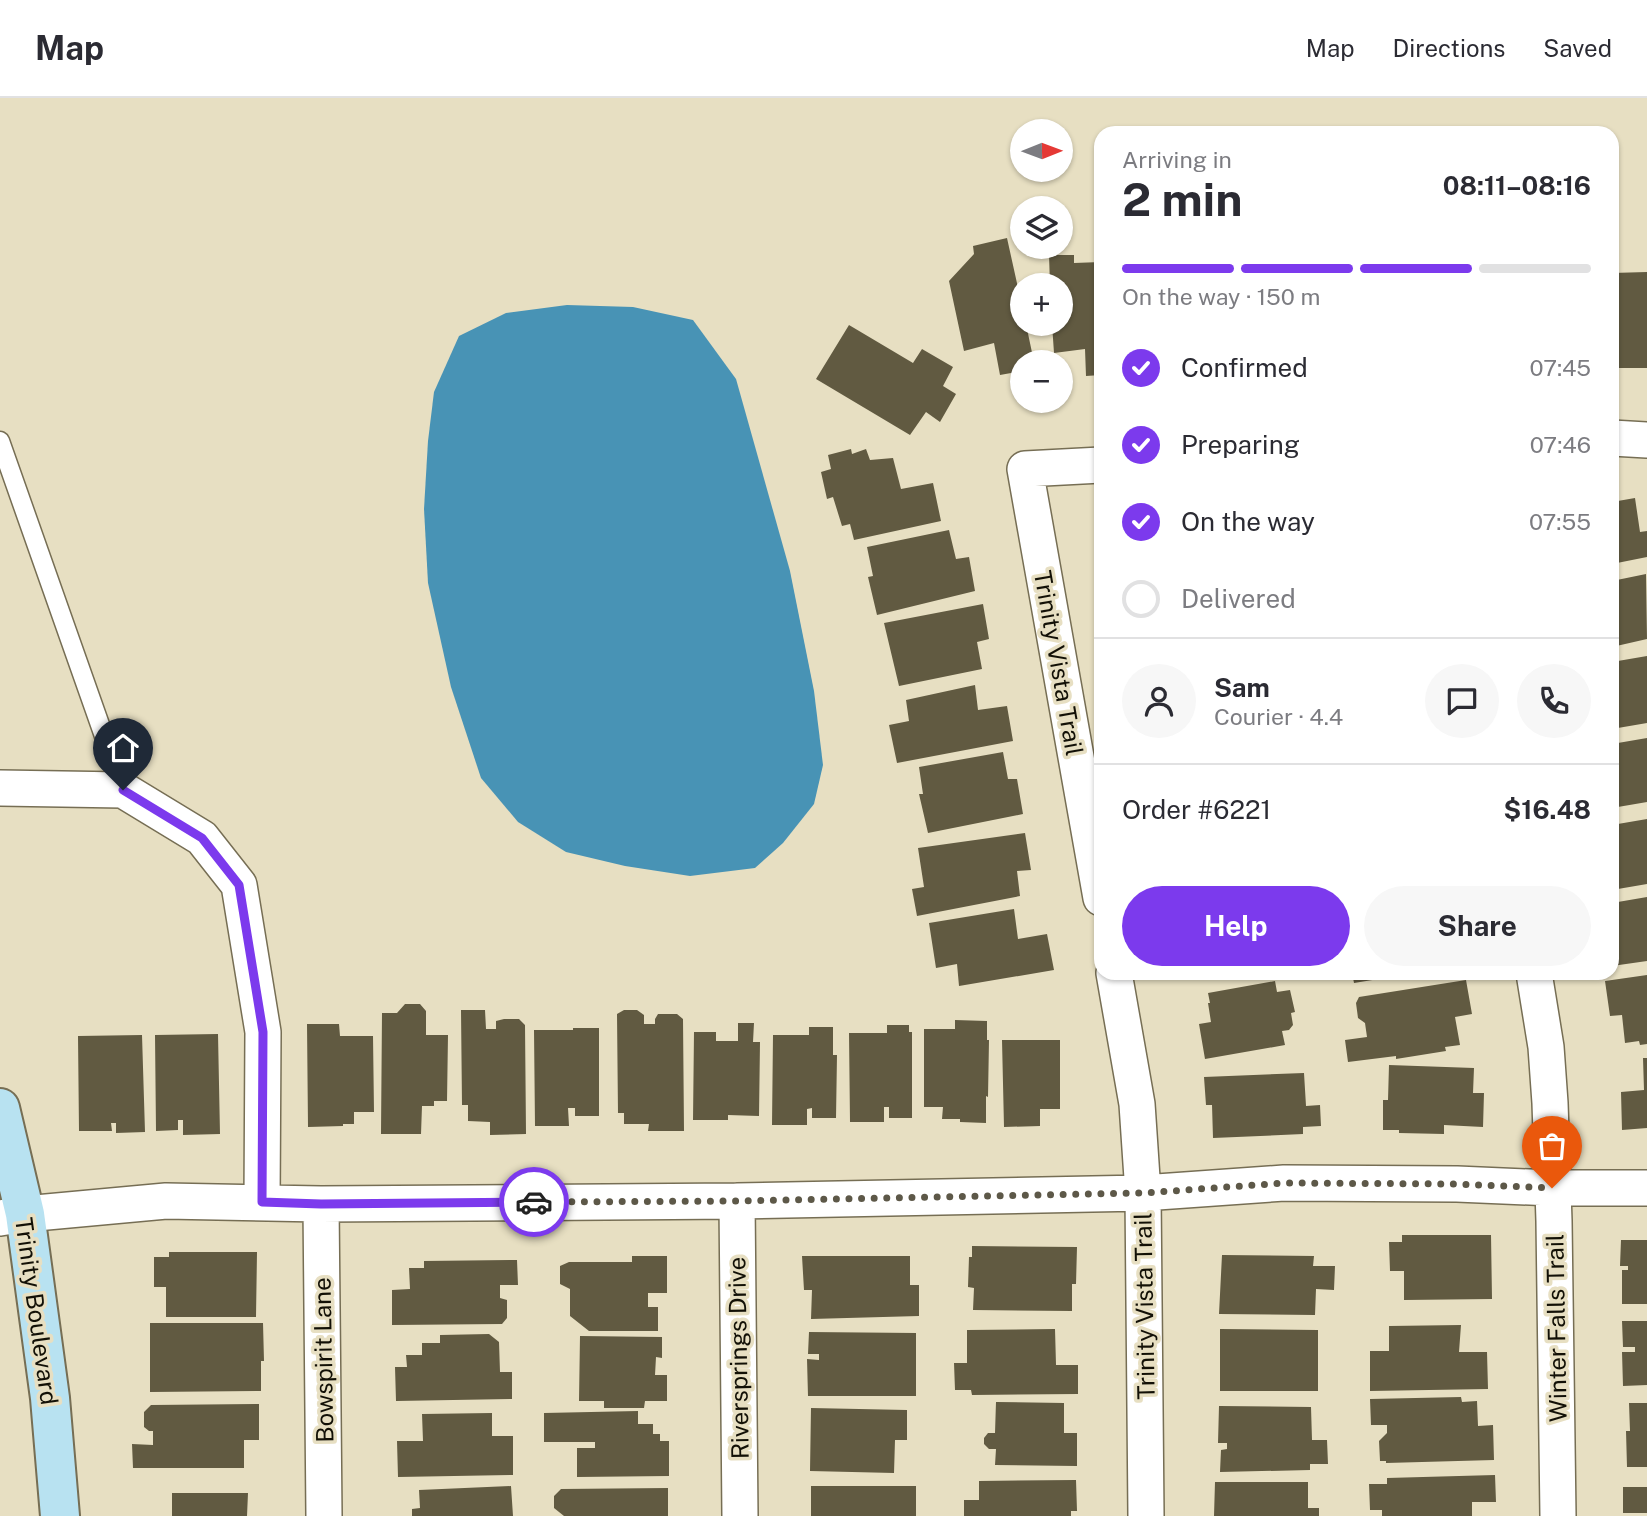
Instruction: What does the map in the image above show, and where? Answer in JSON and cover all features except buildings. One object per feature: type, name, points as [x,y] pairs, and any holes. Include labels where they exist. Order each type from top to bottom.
[{"type":"main road","name":"Trinity Boulevard","points":[[0,1108],[13,1216],[50,1398],[61,1516]]},
{"type":"street","points":[[1619,438],[1647,440]]},
{"type":"street","name":"Trinity Vista Trail","points":[[1094,464],[1025,469],[1094,858]]},
{"type":"street","points":[[0,788],[123,790],[202,838],[239,885],[263,1032],[262,1202]]},
{"type":"street","name":"Trinity Vista Trail","points":[[1115,980],[1137,1104],[1143,1193],[1146,1516]]},
{"type":"street","name":"Winter Falls Trail","points":[[1535,980],[1546,1047],[1550,1102],[1555,1221],[1558,1516]]},
{"type":"street","points":[[13,1216],[166,1201],[321,1204],[737,1201],[1143,1193],[1284,1183],[1647,1188]]},
{"type":"street","name":"Riversprings Drive","points":[[737,1201],[740,1516]]},
{"type":"street","name":"Bowspirit Lane","points":[[321,1204],[324,1516]]},
{"type":"lane","points":[[0,441],[123,790]]},
{"type":"water","points":[[567,305],[633,307],[693,320],[736,379],[790,571],[814,691],[823,765],[814,804],[783,843],[755,868],[690,876],[625,866],[566,852],[518,822],[481,778],[451,687],[428,583],[424,509],[434,392],[459,336],[506,313]]},
{"type":"way so far","points":[[534,1202],[1143,1193],[1284,1183],[1457,1184],[1552,1188]]},
{"type":"route","points":[[123,790],[202,838],[239,885],[263,1032],[262,1202],[534,1202]]}]
